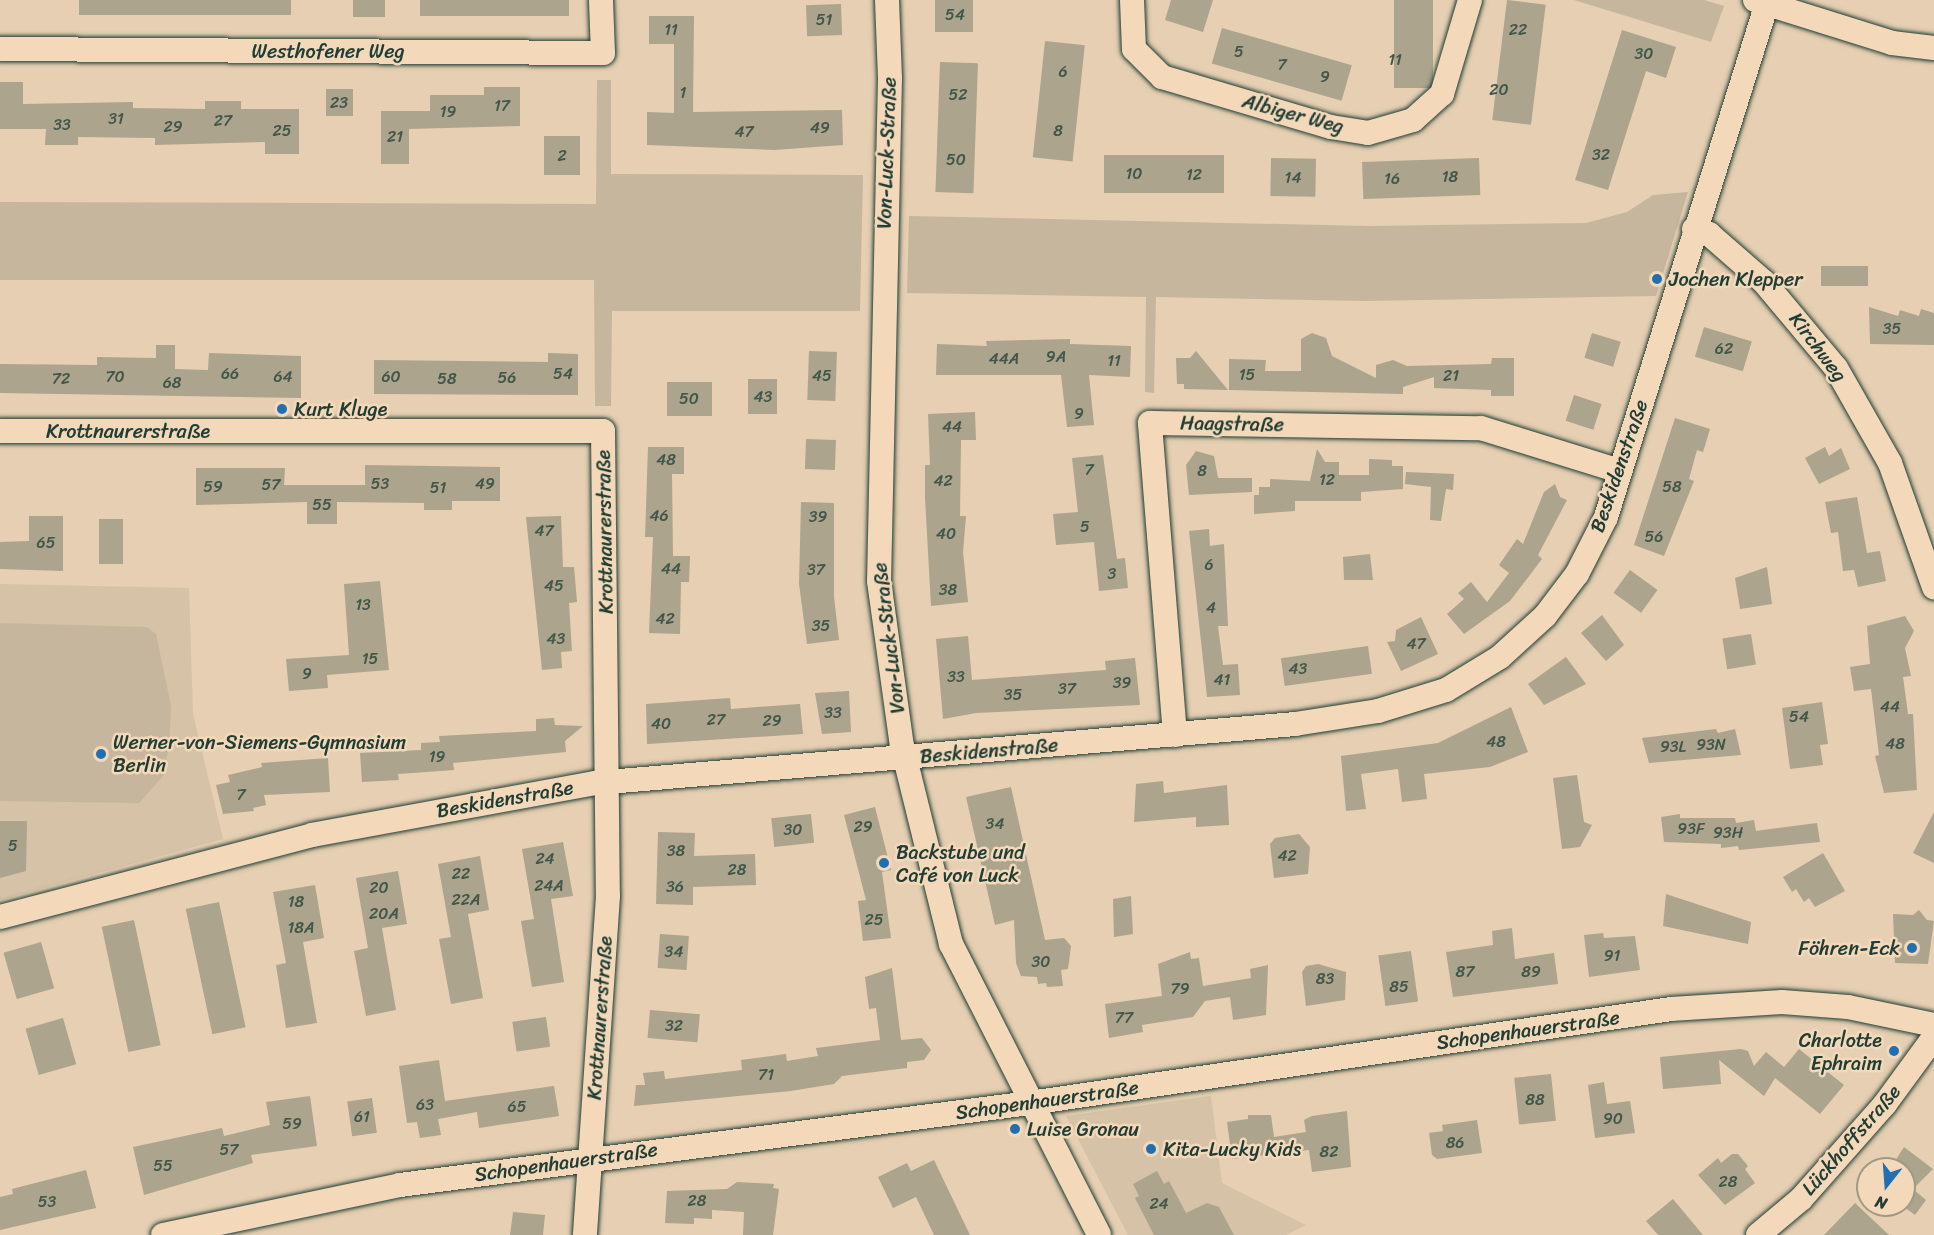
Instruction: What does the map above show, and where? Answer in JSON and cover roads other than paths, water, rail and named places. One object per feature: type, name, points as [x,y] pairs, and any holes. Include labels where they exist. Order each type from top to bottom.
[{"type":"street","name":"Westhofener Weg","points":[[0,49],[603,53],[601,0]]},
{"type":"street","name":"Von-Luck-Straße","points":[[887,0],[890,78],[879,581],[905,758],[951,944],[1099,1235]]},
{"type":"street","name":"Albiger Weg","points":[[1132,0],[1134,49],[1162,77],[1331,128],[1368,133],[1413,120],[1442,94],[1470,0]]},
{"type":"street","points":[[1694,229],[1763,1],[1892,43],[1934,48]]},
{"type":"street","name":"Beskidenstraße","points":[[0,917],[312,835],[610,782],[1175,735],[1360,714],[1446,690],[1500,657],[1545,616],[1577,574],[1606,517],[1694,229]]},
{"type":"street","name":"Kirchweg","points":[[1694,229],[1709,234],[1764,282],[1836,368],[1890,463],[1934,587]]},
{"type":"street","name":"Haagstraße","points":[[1175,735],[1150,423],[1481,428],[1620,471]]},
{"type":"street","name":"Krottnaurerstraße","points":[[0,431],[603,431],[610,782],[608,896],[585,1235]]},
{"type":"street","name":"Schopenhauerstraße","points":[[163,1235],[400,1185],[591,1158],[1030,1103],[1752,1000],[1848,1007],[1934,1025]]},
{"type":"street","name":"Lückhoffstraße","points":[[1758,1235],[1809,1190],[1885,1104],[1934,1037]]},
{"type":"place","name":"Jochen Klepper","points":[[1657,279]]},
{"type":"place","name":"Kurt Kluge","points":[[282,409]]},
{"type":"place","name":"Werner-von-Siemens-Gymnasium Berlin","points":[[101,754]]},
{"type":"place","name":"Backstube und Café von Luck","points":[[884,863]]},
{"type":"place","name":"Föhren-Eck","points":[[1912,948]]},
{"type":"place","name":"Charlotte Ephraim","points":[[1894,1051]]},
{"type":"place","name":"Luise Gronau","points":[[1015,1129]]},
{"type":"place","name":"Kita-Lucky Kids","points":[[1151,1149]]}]
